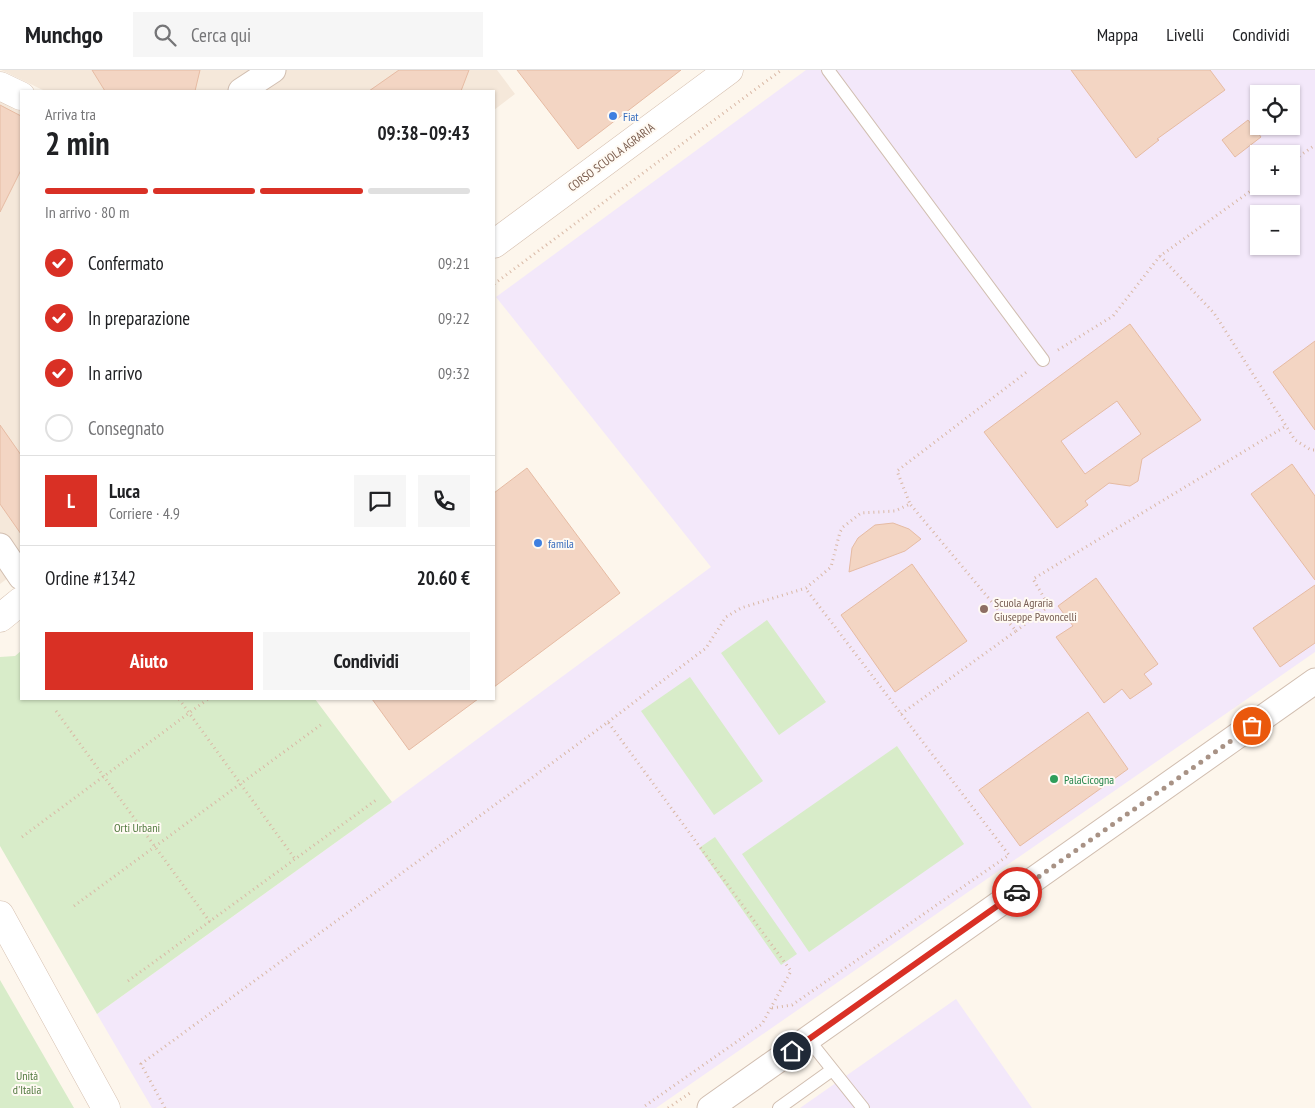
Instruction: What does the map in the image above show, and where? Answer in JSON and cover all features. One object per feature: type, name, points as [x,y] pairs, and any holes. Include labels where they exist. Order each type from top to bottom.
[{"type":"main road","name":"CORSO SCUOLA AGRARIA","points":[[495,243],[729,70]]},
{"type":"main road","points":[[0,86],[20,96]]},
{"type":"main road","points":[[0,618],[20,602]]},
{"type":"main road","points":[[0,915],[106,1108]]},
{"type":"street","points":[[243,90],[273,70]]},
{"type":"street","points":[[0,546],[20,576]]},
{"type":"street","points":[[710,1108],[1315,681]]},
{"type":"lane","points":[[828,70],[1043,360]]},
{"type":"lane","points":[[808,1039],[863,1108]]},
{"type":"lane","points":[[779,1108],[832,1070]]},
{"type":"path","points":[[495,283],[780,71]]},
{"type":"path","points":[[1300,156],[1315,145]]},
{"type":"path","points":[[1016,631],[910,504],[897,471],[1043,360],[1113,316],[1160,256],[1250,191]]},
{"type":"path","points":[[1160,256],[1214,313],[1295,440],[1311,450],[1315,450]]},
{"type":"path","points":[[901,714],[1049,606],[1033,579],[1286,426]]},
{"type":"path","points":[[165,1108],[141,1064],[706,648],[726,617],[741,608],[806,588],[831,566],[840,532],[843,527],[861,513],[894,511],[910,504]]},
{"type":"path","points":[[771,1008],[792,1005],[1009,855],[806,588]]},
{"type":"path","points":[[180,700],[295,859]]},
{"type":"path","points":[[22,837],[207,700]]},
{"type":"path","points":[[56,711],[210,922]]},
{"type":"path","points":[[608,722],[791,971],[762,1024],[642,1108]]},
{"type":"path","points":[[74,906],[322,724]]},
{"type":"path","points":[[128,981],[376,800]]},
{"type":"shaded area","points":[[1,70],[497,70],[515,94],[495,109],[495,90],[43,90]]},
{"type":"shaded area","name":"Scuola Agraria Giuseppe Pavoncelli","points":[[806,70],[1315,70],[1315,652],[656,1108],[152,1108],[97,1014],[392,802],[711,567],[496,297]]},
{"type":"shaded area","points":[[0,99],[20,109],[20,569],[0,584]]},
{"type":"shaded area","points":[[956,999],[1032,1108],[800,1108]]},
{"type":"green space","points":[[767,620],[826,702],[779,735],[721,653]]},
{"type":"green space","name":"Orti Urbani","points":[[20,652],[20,700],[316,700],[392,802],[97,1014],[0,846],[0,657],[15,656]]},
{"type":"green space","points":[[690,677],[763,781],[714,815],[641,711]]},
{"type":"green space","points":[[897,746],[964,844],[809,952],[742,854]]},
{"type":"green space","points":[[715,837],[797,954],[781,965],[699,848]]},
{"type":"green space","name":"Unità d'Italia","points":[[0,980],[74,1108],[0,1108]]},
{"type":"building","points":[[92,70],[200,70],[195,90],[104,90]]},
{"type":"building","points":[[399,70],[469,70],[461,90],[370,90]]},
{"type":"building","points":[[517,70],[681,70],[578,149]]},
{"type":"building","points":[[1071,70],[1210,70],[1225,90],[1157,139],[1159,140],[1136,158]]},
{"type":"building","points":[[0,105],[20,115],[20,172],[0,212]]},
{"type":"building","points":[[1248,120],[1250,123],[1250,135],[1259,135],[1261,137],[1235,157],[1222,140]]},
{"type":"building","points":[[1130,324],[1201,420],[1142,459],[1138,481],[1130,486],[1109,483],[1085,501],[1088,505],[1057,528],[984,432]],"holes":[[[1117,401],[1141,434],[1085,474],[1061,441]]]},
{"type":"building","points":[[1315,341],[1315,430],[1273,372]]},
{"type":"building","points":[[0,425],[20,454],[20,533],[0,504]]},
{"type":"building","points":[[1292,464],[1315,496],[1315,580],[1251,494]]},
{"type":"building","name":"famila","points":[[527,468],[620,593],[495,686],[495,492]]},
{"type":"building","points":[[893,523],[909,529],[921,539],[905,551],[849,572],[852,548],[858,538],[875,525]]},
{"type":"building","points":[[912,564],[967,641],[895,692],[841,615]]},
{"type":"building","points":[[1096,578],[1158,664],[1144,674],[1152,684],[1130,699],[1122,689],[1104,703],[1056,637],[1073,626],[1058,606]]},
{"type":"building","points":[[1315,585],[1315,643],[1280,667],[1253,628]]},
{"type":"building","points":[[373,700],[477,700],[409,750]]},
{"type":"building","name":"PalaCicogna","points":[[1088,712],[1128,769],[1020,846],[979,790]]},
{"type":"way so far","points":[[1017,892],[1252,726]]},
{"type":"place","name":"Fiat","points":[[613,116]]},
{"type":"place","name":"famila","points":[[538,543]]},
{"type":"place","name":"Scuola Agraria Giuseppe Pavoncelli","points":[[984,609]]},
{"type":"place","name":"PalaCicogna","points":[[1054,779]]},
{"type":"route","points":[[792,1051],[1017,892]]}]
